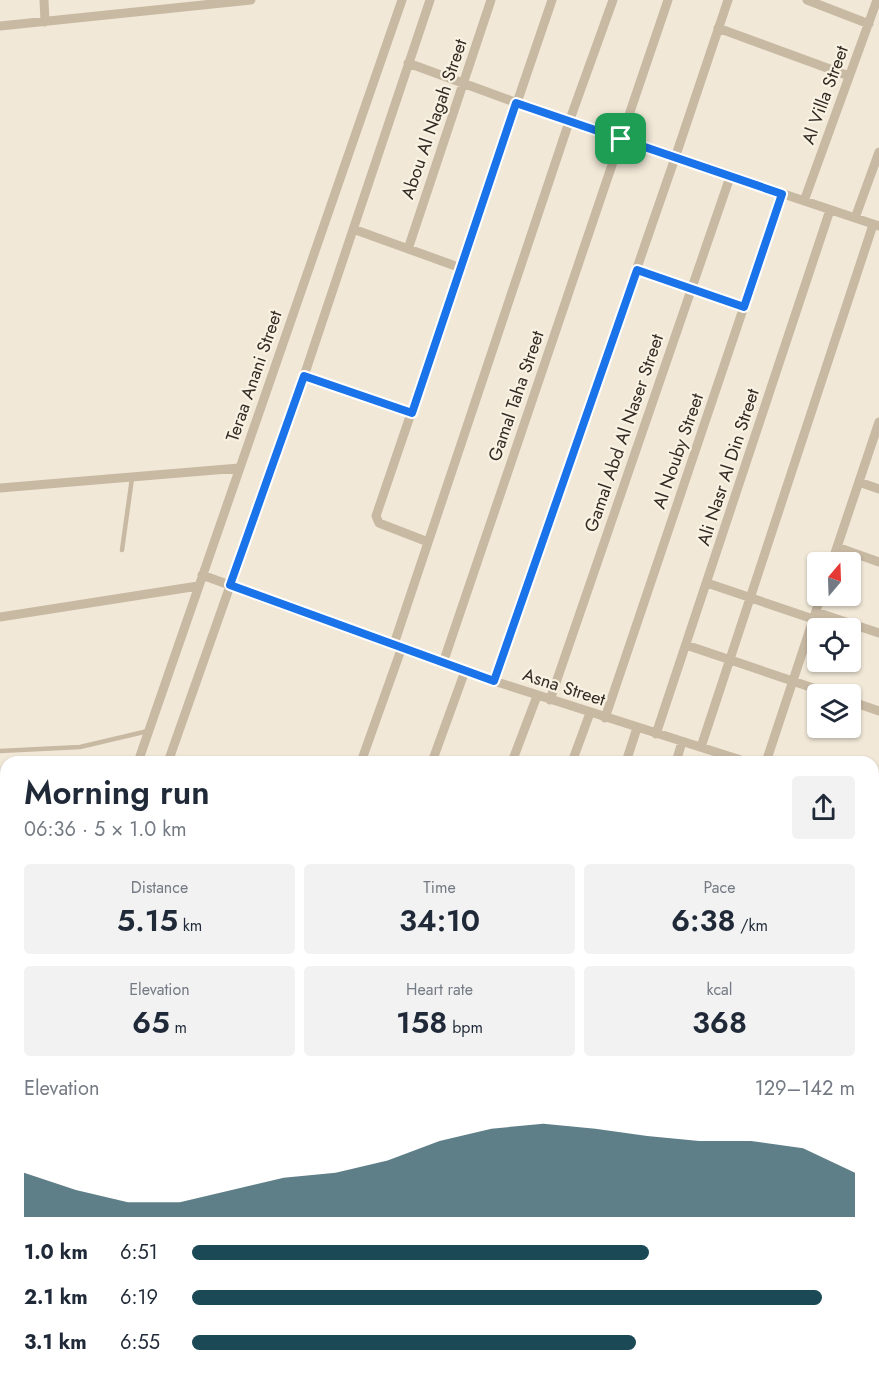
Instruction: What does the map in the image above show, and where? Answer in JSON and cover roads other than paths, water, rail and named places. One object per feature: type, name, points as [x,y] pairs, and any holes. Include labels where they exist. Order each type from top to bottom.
[{"type":"street","points":[[44,0],[45,22]]},
{"type":"street","points":[[138,0],[138,12]]},
{"type":"street","points":[[0,26],[249,0]]},
{"type":"street","name":"Teraa Anani Street","points":[[140,756],[402,0]]},
{"type":"street","points":[[170,756],[304,376],[430,0]]},
{"type":"street","name":"Abou Al Nagah Street","points":[[408,249],[491,0]]},
{"type":"street","points":[[428,542],[380,523],[376,516],[552,0]]},
{"type":"street","points":[[363,756],[428,542],[569,122],[613,0]]},
{"type":"street","name":"Gamal Taha Street","points":[[443,663],[668,0]]},
{"type":"street","points":[[494,681],[728,0]]},
{"type":"street","points":[[807,0],[869,24]]},
{"type":"street","name":"Al Villa Street","points":[[804,201],[878,0]]},
{"type":"street","points":[[718,28],[849,76]]},
{"type":"street","points":[[408,63],[569,122],[876,225],[701,747]]},
{"type":"street","points":[[855,218],[879,152]]},
{"type":"street","name":"Gamal Abd Al Naser Street","points":[[550,700],[730,177]]},
{"type":"street","name":"Al Nouby Street","points":[[605,718],[782,194]]},
{"type":"street","name":"Ali Nasr Al Din Street","points":[[657,734],[830,210]]},
{"type":"street","points":[[353,229],[461,268]]},
{"type":"street","points":[[637,270],[744,307]]},
{"type":"street","points":[[304,376],[412,413]]},
{"type":"street","points":[[835,552],[879,423]]},
{"type":"street","points":[[0,488],[239,468]]},
{"type":"street","points":[[859,482],[879,489]]},
{"type":"street","points":[[837,547],[879,562]]},
{"type":"street","name":"Asna Street","points":[[202,575],[537,696],[729,756]]},
{"type":"street","points":[[706,583],[750,598],[879,633]]},
{"type":"street","points":[[0,617],[198,586]]},
{"type":"street","points":[[768,756],[818,606]]},
{"type":"street","points":[[686,645],[807,686]]},
{"type":"street","points":[[434,756],[465,671]]},
{"type":"street","points":[[514,756],[537,696]]},
{"type":"street","points":[[861,705],[879,711]]},
{"type":"street","points":[[574,756],[590,713]]},
{"type":"street","points":[[628,756],[637,728]]},
{"type":"street","points":[[678,756],[682,742]]},
{"type":"lane","points":[[122,550],[132,478]]},
{"type":"lane","points":[[0,751],[80,747],[148,731]]}]
